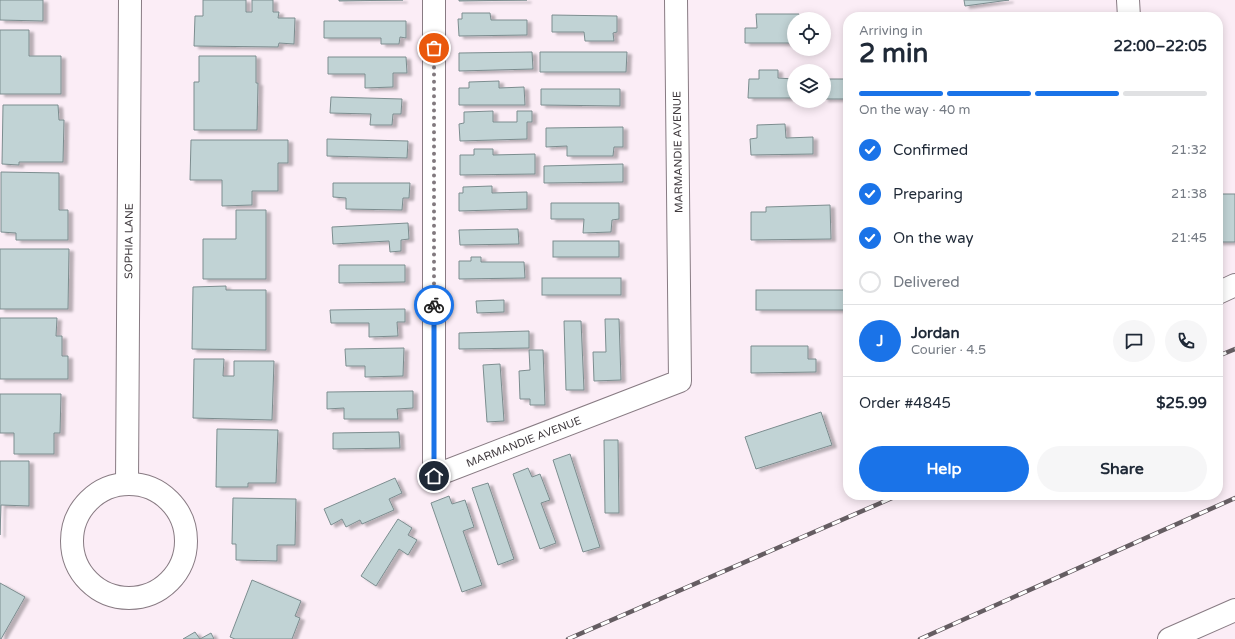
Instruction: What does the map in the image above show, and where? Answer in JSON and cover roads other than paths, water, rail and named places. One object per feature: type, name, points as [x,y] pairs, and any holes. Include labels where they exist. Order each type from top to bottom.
[{"type":"street","name":"SOPHIA LANE","points":[[127,483],[130,0]]},
{"type":"street","name":"MARMANDIE AVENUE","points":[[434,0],[434,476],[680,380],[676,0]]},
{"type":"street","points":[[1128,0],[1129,12]]},
{"type":"street","points":[[1223,291],[1235,285]]},
{"type":"street","points":[[127,483],[146,486],[164,494],[177,509],[185,526],[186,546],[182,565],[171,581],[155,592],[136,598],[118,597],[100,591],[86,580],[75,564],[71,545],[72,527],[80,510],[93,496],[109,486],[127,483]]},
{"type":"street","points":[[1169,639],[1235,610]]},
{"type":"railway","points":[[1223,354],[1235,349]]},
{"type":"railway","points":[[920,639],[1235,498]]},
{"type":"railway","points":[[568,639],[888,500]]}]
